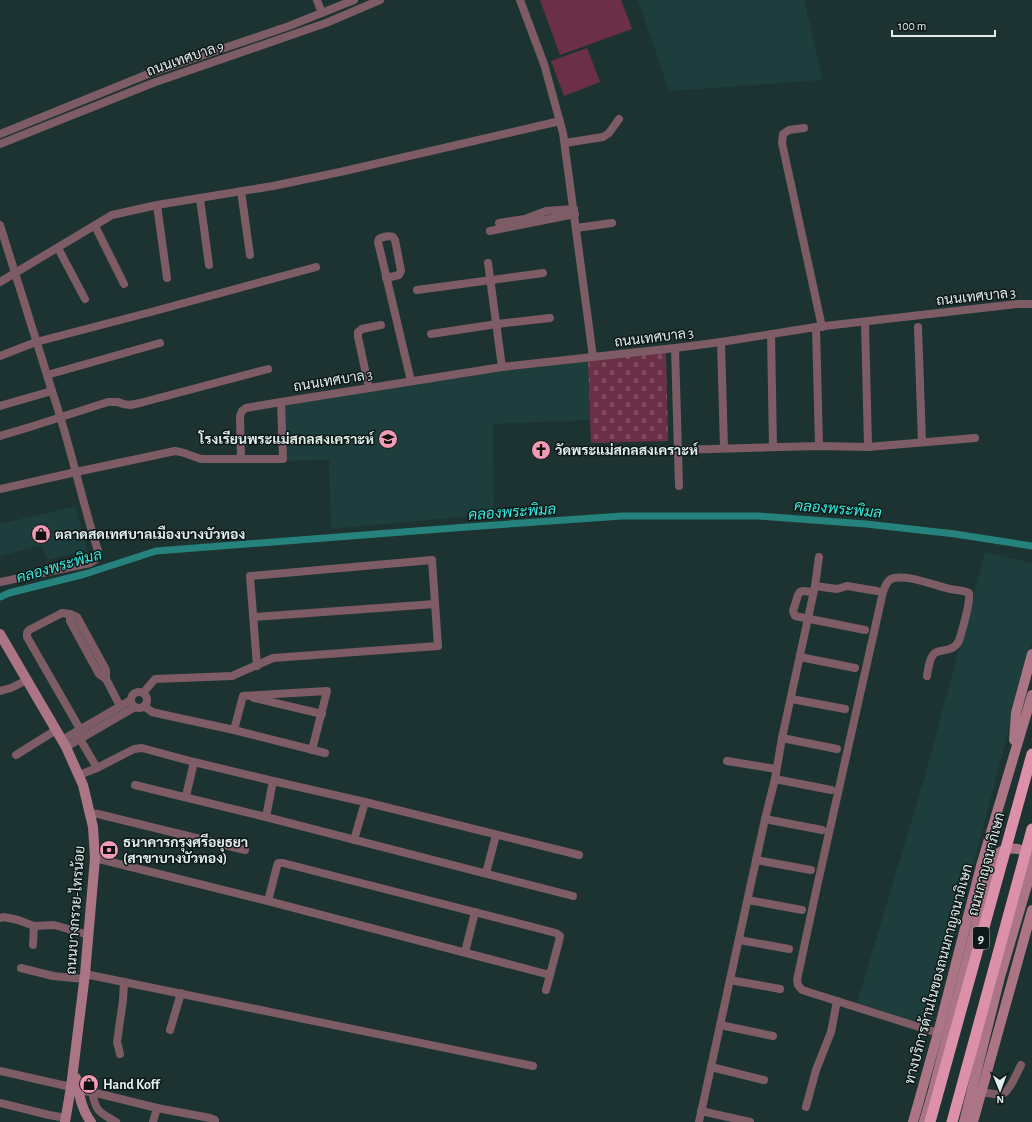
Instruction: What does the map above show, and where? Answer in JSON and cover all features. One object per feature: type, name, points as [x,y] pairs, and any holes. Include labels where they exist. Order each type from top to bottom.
[{"type":"highway","name":"ถนนกาญจนาภิเษก","points":[[930,1122],[1032,754]]},
{"type":"highway","name":"9","points":[[952,1122],[1032,829]]},
{"type":"main road","name":"ถนนบางกรวย-ไทรน้อย","points":[[1,638],[64,744],[83,784],[93,827],[95,858],[89,935],[74,1066],[75,1089],[85,1113],[91,1122]]},
{"type":"main road","points":[[1012,762],[1016,713],[1032,654]]},
{"type":"main road","name":"ทางบริการด้านในของถนนกาญจนาภิเษก","points":[[913,1122],[938,1033],[981,866],[1032,695]]},
{"type":"main road","points":[[924,1122],[993,860],[998,853],[1004,850],[1011,848],[1019,849],[1027,853],[1032,867],[1000,977],[964,1122]]},
{"type":"main road","points":[[974,1122],[1032,910]]},
{"type":"main road","name":"ถนนบางกรวย-ไทรน้อย","points":[[65,1120],[75,1089]]},
{"type":"street","points":[[317,0],[322,14]]},
{"type":"street","name":"ถนนเทศบาล 9","points":[[0,134],[148,74],[289,26],[354,0]]},
{"type":"street","name":"ถนนเทศบาล 9","points":[[0,144],[153,83],[326,23],[380,0]]},
{"type":"street","points":[[520,0],[544,64],[565,143],[593,357]]},
{"type":"street","points":[[565,143],[603,137],[609,133],[619,119]]},
{"type":"street","points":[[0,282],[112,215],[157,205],[273,186],[340,172],[560,121]]},
{"type":"street","points":[[804,128],[785,132],[782,138],[819,327],[819,446]]},
{"type":"street","points":[[240,191],[250,255]]},
{"type":"street","points":[[200,199],[209,265]]},
{"type":"street","points":[[157,205],[167,278]]},
{"type":"street","points":[[499,223],[525,218],[546,211],[574,212]]},
{"type":"street","points":[[490,231],[574,212]]},
{"type":"street","points":[[576,228],[612,223]]},
{"type":"street","points":[[0,226],[61,417],[86,513],[98,551],[98,556],[90,563],[0,582]]},
{"type":"street","points":[[95,226],[124,284]]},
{"type":"street","points":[[386,278],[399,275],[401,271],[395,240],[394,237],[391,236],[379,239],[378,242],[386,278],[411,381]]},
{"type":"street","points":[[58,248],[85,299]]},
{"type":"street","points":[[488,263],[502,367]]},
{"type":"street","points":[[0,356],[36,342],[316,267]]},
{"type":"street","points":[[417,290],[543,273]]},
{"type":"street","name":"ถนนเทศบาล 3","points":[[241,459],[240,416],[242,411],[246,408],[502,367],[675,348],[819,327],[1017,304],[1032,304]]},
{"type":"street","points":[[431,334],[550,318]]},
{"type":"street","points":[[865,322],[868,447]]},
{"type":"street","points":[[369,388],[358,332],[362,329],[381,324]]},
{"type":"street","points":[[918,327],[922,442]]},
{"type":"street","points":[[771,334],[773,446]]},
{"type":"street","points":[[721,342],[724,448]]},
{"type":"street","points":[[47,375],[160,344]]},
{"type":"street","points":[[675,348],[679,486]]},
{"type":"street","points":[[0,436],[108,402],[118,402],[130,405],[140,403],[268,369]]},
{"type":"street","points":[[0,406],[52,391]]},
{"type":"street","name":"ถนนเทศบาล 3","points":[[0,489],[175,451],[202,459],[283,459],[281,402]]},
{"type":"street","points":[[678,450],[773,446],[868,447],[975,438]]},
{"type":"street","points":[[699,1122],[775,779],[782,738],[820,557]]},
{"type":"street","points":[[143,693],[155,679],[232,676],[257,666],[273,658],[438,646],[432,560],[250,576],[257,666]]},
{"type":"street","points":[[927,676],[933,654],[953,648],[957,645],[970,595],[969,593],[914,579],[896,578],[890,580],[886,584],[883,592],[797,980],[798,985],[802,990],[938,1033]]},
{"type":"street","points":[[865,630],[794,616],[793,611],[798,595],[803,591],[814,589],[837,590],[847,586],[877,591]]},
{"type":"street","points":[[253,617],[435,604]]},
{"type":"street","points":[[97,768],[27,637],[29,630],[59,614],[70,614],[70,621],[87,644],[99,674],[106,679],[120,706]]},
{"type":"street","points":[[800,657],[855,668]]},
{"type":"street","points":[[0,691],[11,688],[27,680]]},
{"type":"street","points":[[243,696],[328,691],[312,750]]},
{"type":"street","points":[[80,734],[120,706],[133,704],[140,709],[147,702],[145,695],[143,693],[136,693],[132,696],[133,704]]},
{"type":"street","points":[[234,730],[243,696]]},
{"type":"street","points":[[243,696],[322,714]]},
{"type":"street","points":[[791,699],[845,709]]},
{"type":"street","points":[[64,744],[133,704]]},
{"type":"street","points":[[144,706],[152,712],[234,730],[325,753]]},
{"type":"street","points":[[16,755],[56,730]]},
{"type":"street","points":[[782,738],[837,749]]},
{"type":"street","points":[[79,775],[97,768],[134,749],[142,748],[194,762],[365,802],[579,855]]},
{"type":"street","points":[[727,761],[776,770]]},
{"type":"street","points":[[186,796],[194,762]]},
{"type":"street","points":[[775,779],[831,790]]},
{"type":"street","points":[[266,817],[273,781]]},
{"type":"street","points":[[135,784],[573,896]]},
{"type":"street","points":[[354,840],[365,802]]},
{"type":"street","points":[[90,813],[245,850]]},
{"type":"street","points":[[765,819],[822,830]]},
{"type":"street","points":[[486,873],[496,835]]},
{"type":"street","points":[[95,858],[268,901],[550,975]]},
{"type":"street","points":[[756,860],[811,870]]},
{"type":"street","points":[[268,901],[278,863],[283,863],[556,933],[560,936],[546,990]]},
{"type":"street","points":[[748,900],[802,910]]},
{"type":"street","points":[[465,952],[474,912]]},
{"type":"street","points":[[0,918],[4,917],[18,920],[34,926],[54,926],[89,935]]},
{"type":"street","points":[[33,945],[34,926]]},
{"type":"street","points":[[739,940],[789,949]]},
{"type":"street","points":[[21,968],[53,976],[85,977],[124,982],[533,1066]]},
{"type":"street","points":[[730,980],[780,989]]},
{"type":"street","points":[[120,1054],[117,1042],[124,982]]},
{"type":"street","points":[[170,1030],[181,994]]},
{"type":"street","points":[[806,1107],[816,1070],[831,1032],[837,1001]]},
{"type":"street","points":[[720,1025],[773,1036]]},
{"type":"street","points":[[982,1092],[993,1094],[1004,1093],[1008,1090],[1021,1065]]},
{"type":"street","points":[[711,1067],[764,1080]]},
{"type":"street","points":[[0,1071],[157,1108],[210,1118],[215,1120],[215,1122]]},
{"type":"street","points":[[92,1092],[96,1108],[101,1114],[116,1122]]},
{"type":"street","points":[[0,1103],[65,1120]]},
{"type":"street","points":[[153,1122],[157,1108]]},
{"type":"street","points":[[701,1111],[750,1122]]},
{"type":"shaded area","points":[[638,0],[804,0],[823,80],[669,91]]},
{"type":"shaded area","name":"โรงเรียนพระแม่สกลสงเคราะห์","points":[[588,358],[590,420],[493,424],[494,514],[331,529],[329,460],[283,461],[283,401]]},
{"type":"shaded area","name":"ตลาดสดเทศบาลเมืองบางบัวทอง","points":[[75,506],[87,550],[47,560],[42,545],[0,556],[0,524]]},
{"type":"shaded area","points":[[985,552],[1032,563],[1032,641],[931,1026],[857,1003],[926,772]]},
{"type":"green space","points":[[540,0],[621,0],[632,29],[560,55]]},
{"type":"green space","points":[[587,48],[600,82],[564,96],[551,61]]},
{"type":"green space","points":[[666,350],[668,441],[591,443],[588,358]]},
{"type":"waterway","name":"คลองพระพิมล","points":[[0,597],[9,593],[85,574],[156,551],[622,516],[759,516],[866,524],[955,534],[1032,546]]},
{"type":"place","name":"โรงเรียนพระแม่สกลสงเคราะห์","points":[[388,439]]},
{"type":"place","name":"วัดพระแม่สกลสงเคราะห์","points":[[541,450]]},
{"type":"place","name":"ตลาดสดเทศบาลเมืองบางบัวทอง","points":[[41,534]]},
{"type":"place","name":"ธนาคารกรุงศรีอยุธยา (สาขาบางบัวทอง)","points":[[109,850]]},
{"type":"place","name":"Hand Koff","points":[[89,1084]]}]
